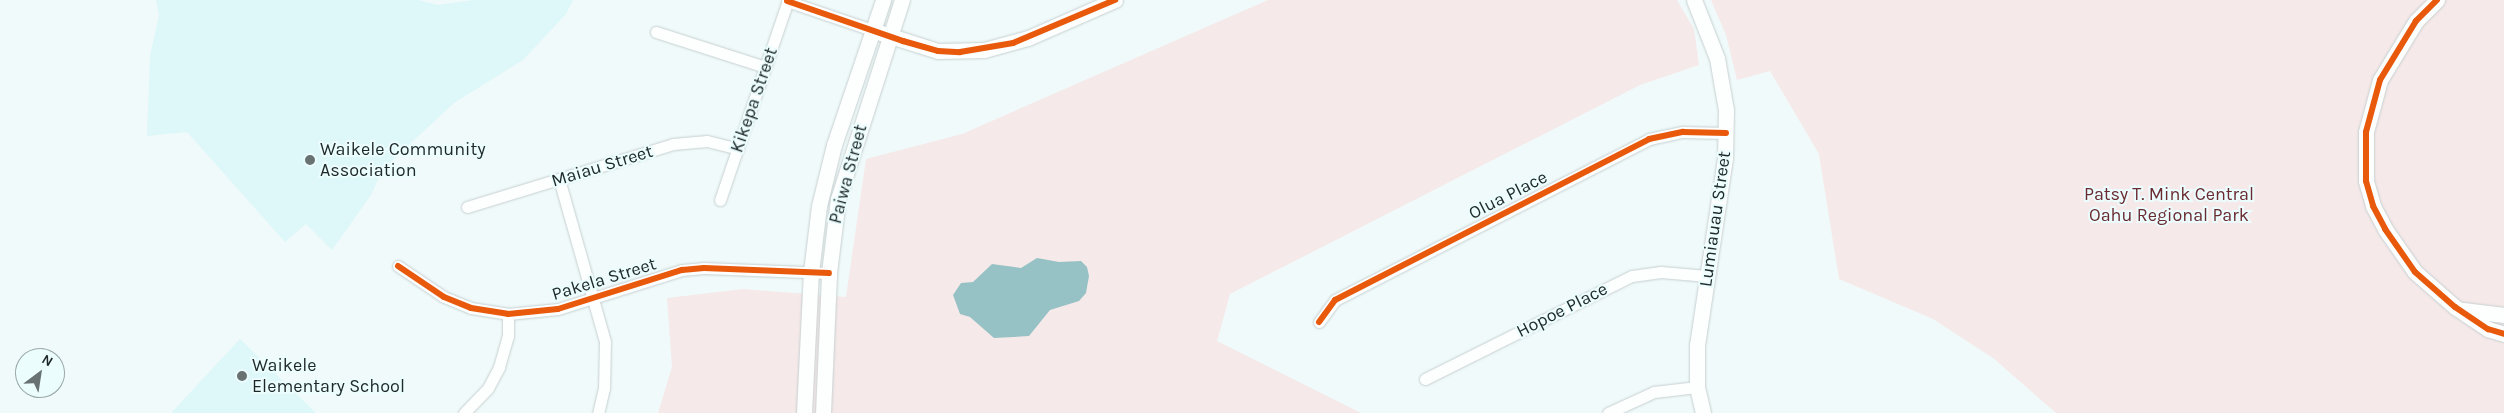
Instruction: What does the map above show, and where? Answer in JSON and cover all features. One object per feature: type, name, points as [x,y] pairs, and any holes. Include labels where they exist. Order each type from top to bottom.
[{"type":"street","name":"Paiwa Street","points":[[804,413],[811,272],[825,176],[883,0]]},
{"type":"street","name":"Paiwa Street","points":[[823,413],[829,273],[844,175],[902,0]]},
{"type":"street","points":[[788,1],[890,36],[938,50],[984,50],[1028,38],[1115,0]]},
{"type":"street","name":"Lumiauau Street","points":[[1694,0],[1717,58],[1726,110],[1726,133],[1697,345],[1698,387],[1703,413]]},
{"type":"street","points":[[2437,0],[2416,21],[2380,80],[2366,132],[2366,172],[2373,206],[2397,250],[2434,292],[2488,329],[2504,334]]},
{"type":"street","name":"Kikepa Street","points":[[720,200],[788,1]]},
{"type":"street","points":[[656,32],[765,67]]},
{"type":"street","name":"Olua Place","points":[[1320,322],[1335,300],[1649,139],[1683,132],[1726,133]]},
{"type":"street","name":"Maiau Street","points":[[467,207],[673,144],[707,141],[738,149]]},
{"type":"street","points":[[559,179],[594,298],[605,350],[604,388],[598,413]]},
{"type":"street","name":"Pakela Street","points":[[398,266],[444,297],[471,308],[508,314],[542,312],[594,298],[682,270],[704,268],[829,273]]},
{"type":"street","name":"Hopoe Place","points":[[1425,379],[1619,281],[1661,272],[1707,276]]},
{"type":"street","points":[[2455,307],[2504,315]]},
{"type":"street","points":[[464,413],[488,388],[499,367],[505,349],[508,314]]},
{"type":"street","points":[[1608,413],[1654,392],[1698,387]]},
{"type":"shaded area","points":[[156,0],[418,0],[438,5],[473,0],[573,0],[566,14],[523,60],[454,103],[383,169],[371,195],[332,250],[306,224],[285,242],[187,132],[147,136],[150,56],[159,15]]},
{"type":"shaded area","name":"Waikele Elementary School","points":[[240,339],[316,413],[171,413]]},
{"type":"green space","points":[[1268,0],[1677,0],[1694,29],[1699,65],[1640,85],[1230,294],[1217,341],[1361,413],[658,413],[672,367],[667,298],[743,289],[846,297],[866,159],[962,134]]},
{"type":"green space","name":"Patsy T. Mink Central Oahu Regional Park","points":[[1711,0],[2504,0],[2504,413],[2056,413],[1993,358],[1933,319],[1839,279],[1819,154],[1770,71],[1737,80],[1726,35]]},
{"type":"water","points":[[1037,258],[1059,262],[1081,261],[1087,267],[1089,276],[1086,293],[1079,301],[1050,310],[1029,336],[994,338],[970,317],[960,314],[953,295],[961,283],[973,282],[992,264],[1021,268]]},
{"type":"cycle path","points":[[787,1],[903,41],[938,51],[960,52],[1013,43],[1115,0]]},
{"type":"cycle path","points":[[2437,0],[2416,21],[2380,80],[2366,132],[2366,181],[2373,206],[2385,229],[2415,272],[2455,307],[2488,329],[2504,334]]},
{"type":"cycle path","points":[[1319,322],[1335,300],[1649,139],[1683,132],[1726,133]]},
{"type":"cycle path","points":[[398,266],[444,297],[471,308],[508,314],[558,309],[682,270],[704,268],[829,273]]},
{"type":"place","name":"Waikele Community Association","points":[[310,160]]},
{"type":"place","name":"Waikele Elementary School","points":[[242,376]]}]
